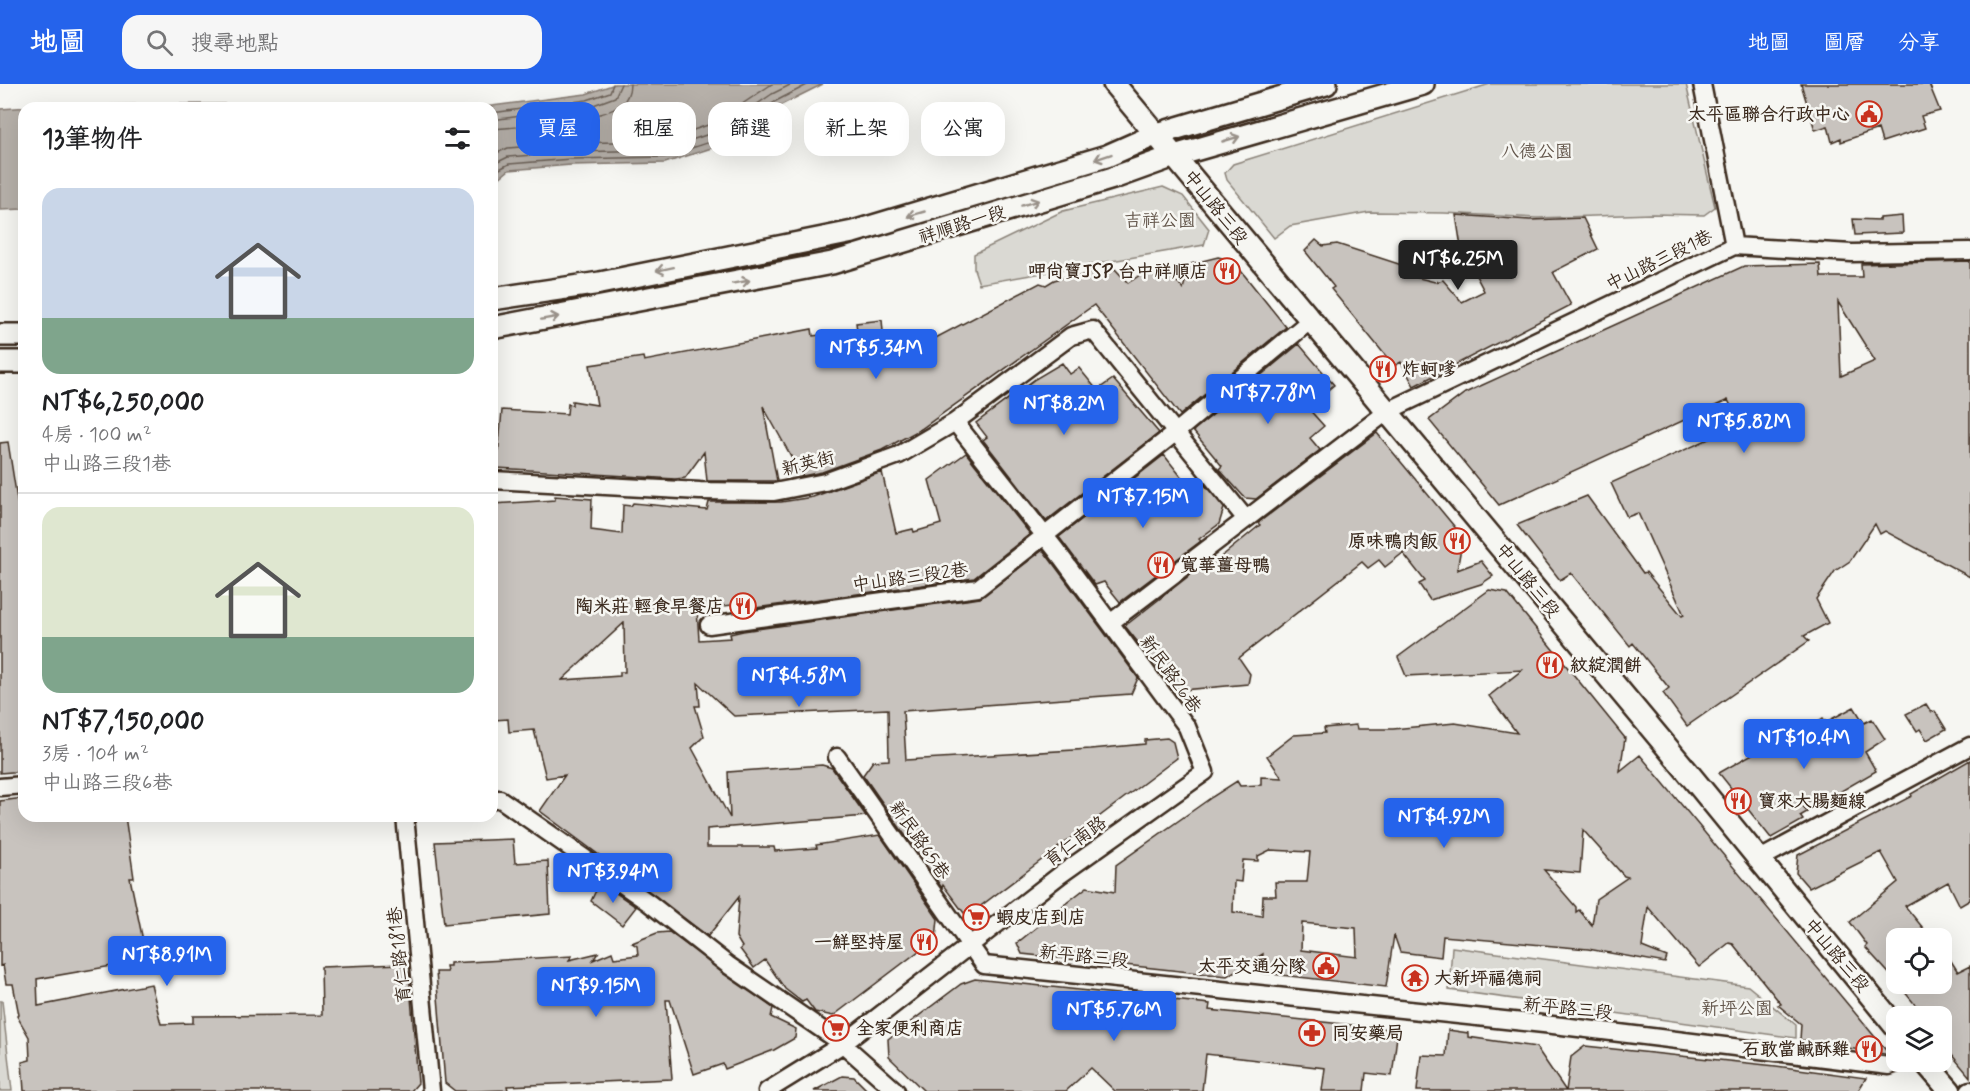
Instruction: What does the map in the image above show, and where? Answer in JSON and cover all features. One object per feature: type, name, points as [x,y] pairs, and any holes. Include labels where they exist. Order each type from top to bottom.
[{"type":"street","name":"中山路三段","points":[[1114,84],[1245,243],[1312,319],[1886,1015]]},
{"type":"street","name":"祥順路一段","points":[[498,298],[600,283],[853,232],[1107,156],[1157,134],[1326,84]]},
{"type":"street","name":"祥順路一段","points":[[498,327],[832,264],[1113,178],[1174,156],[1424,84]]},
{"type":"street","points":[[1702,84],[1734,246]]},
{"type":"street","name":"中山路三段1巷","points":[[1110,623],[1388,411],[1734,246],[1852,253],[1970,251]]},
{"type":"street","name":"中山路三段2巷","points":[[709,624],[978,588],[1175,433],[1312,319]]},
{"type":"street","name":"新英街","points":[[498,480],[700,491],[774,492],[825,482],[898,455],[955,422],[1071,336],[1093,330],[1175,433]]},
{"type":"street","points":[[0,335],[18,335]]},
{"type":"street","points":[[0,362],[18,362]]},
{"type":"street","name":"新民路26巷","points":[[955,422],[1056,550],[1187,727],[1205,772]]},
{"type":"street","points":[[1175,433],[1245,518]]},
{"type":"street","points":[[1758,860],[1970,746]]},
{"type":"street","name":"新民路65巷","points":[[837,757],[971,945]]},
{"type":"street","name":"育仁南路","points":[[971,945],[1060,875],[1205,772]]},
{"type":"street","points":[[0,787],[18,786]]},
{"type":"street","points":[[498,799],[668,917],[728,965],[843,1044],[896,1091]]},
{"type":"street","name":"育仁路181巷","points":[[406,822],[431,1091]]},
{"type":"street","points":[[767,1091],[843,1044],[971,945]]},
{"type":"street","name":"新平路三段","points":[[971,945],[984,965],[1562,1026],[1886,1066]]},
{"type":"street","points":[[1933,1072],[1950,1091]]},
{"type":"green space","name":"八德公園","points":[[1490,84],[1686,84],[1715,207],[1704,215],[1651,214],[1537,218],[1369,212],[1290,226],[1274,238],[1227,180],[1225,173],[1233,164]]},
{"type":"green space","name":"吉祥公園","points":[[1163,187],[1183,196],[1209,229],[1204,245],[979,284],[974,269],[974,254],[1063,211]]},
{"type":"green space","name":"新坪公園","points":[[1452,947],[1748,986],[1796,1025],[1796,1038],[1449,990]]},
{"type":"green space","points":[[0,1001],[2,1001],[12,1091],[0,1091]]},
{"type":"water","points":[[615,84],[823,84],[787,102],[708,102],[708,149],[696,153],[696,102],[612,102],[612,156],[687,156],[665,163],[571,165],[509,170],[498,179],[498,105],[516,103],[516,156],[600,156],[600,102],[523,102],[586,94]]},
{"type":"water","points":[[18,108],[18,209],[0,210],[0,109]]},
{"type":"building","name":"太平區聯合行政中心","points":[[1801,84],[1929,84],[1940,111],[1921,116],[1925,128],[1882,142],[1878,129],[1841,142],[1841,138],[1832,142],[1828,126],[1815,130]]},
{"type":"building","points":[[1456,215],[1530,220],[1583,218],[1598,249],[1553,272],[1571,305],[1414,386],[1401,362],[1394,366],[1331,289],[1334,287],[1305,251],[1316,240],[1323,246],[1337,244],[1408,267],[1407,275],[1435,282],[1443,280],[1462,302],[1484,291],[1461,247]]},
{"type":"building","points":[[1902,216],[1903,233],[1855,235],[1853,219],[1880,220],[1880,218]]},
{"type":"building","points":[[1218,257],[1233,261],[1286,327],[1180,415],[1094,305],[921,429],[882,450],[822,472],[802,476],[763,406],[777,481],[707,481],[704,452],[685,478],[675,479],[498,468],[502,410],[567,414],[568,404],[572,405],[572,401],[597,405],[590,365],[643,357],[644,361],[812,329],[813,336],[857,330],[856,323],[882,320],[885,354],[892,351],[895,356],[910,349],[911,351],[1040,283],[1046,285],[1054,280],[1073,275],[1075,278],[1090,272],[1105,276],[1115,269],[1128,283],[1146,271],[1166,268],[1183,289],[1190,264]]},
{"type":"building","points":[[1970,261],[1970,577],[1885,531],[1880,534],[1875,524],[1850,561],[1835,571],[1816,599],[1828,623],[1804,636],[1809,641],[1687,726],[1663,693],[1669,688],[1633,643],[1630,646],[1571,573],[1560,580],[1517,525],[1587,496],[1643,573],[1646,572],[1682,616],[1684,615],[1638,513],[1627,517],[1611,483],[1740,425],[1728,400],[1499,505],[1429,420],[1465,393],[1744,266],[1820,264],[1821,277],[1862,277],[1861,264]],"holes":[[[1838,302],[1875,361],[1841,376]]]},
{"type":"building","points":[[1299,344],[1334,385],[1307,407],[1324,426],[1310,438],[1320,450],[1256,499],[1245,498],[1219,469],[1222,466],[1193,431]]},
{"type":"building","points":[[1062,363],[1070,374],[1079,368],[1097,390],[1113,379],[1159,433],[1046,521],[983,440],[987,437],[976,423],[1035,379]]},
{"type":"building","points":[[1377,433],[1463,537],[1457,570],[1481,561],[1493,576],[1481,584],[1430,600],[1419,584],[1425,581],[1403,553],[1385,567],[1379,560],[1368,568],[1362,562],[1239,658],[1250,674],[1248,684],[1183,690],[1171,684],[1125,626],[1213,557],[1216,561],[1260,525],[1258,523]]},
{"type":"building","points":[[8,442],[18,506],[18,772],[0,773],[0,443]]},
{"type":"building","points":[[966,453],[1030,534],[974,578],[741,610],[741,604],[697,609],[699,640],[731,638],[730,634],[743,631],[980,598],[1043,550],[1138,678],[1131,694],[903,711],[906,760],[1091,749],[1145,744],[1145,740],[1167,738],[1173,742],[1177,758],[970,914],[964,913],[943,885],[942,888],[863,775],[873,761],[889,760],[888,709],[734,716],[698,683],[700,706],[695,706],[704,736],[692,748],[730,818],[728,772],[822,765],[832,768],[866,816],[707,829],[707,847],[774,847],[775,851],[817,848],[816,845],[880,835],[938,919],[936,938],[833,1016],[815,1012],[806,1000],[802,1002],[785,989],[765,960],[754,968],[740,949],[742,947],[736,937],[739,897],[708,936],[540,811],[565,775],[546,778],[534,730],[509,732],[508,719],[498,720],[498,504],[555,500],[555,496],[592,499],[591,530],[622,534],[623,505],[631,506],[633,503],[707,510],[709,502],[781,502],[813,497],[882,472],[896,533],[913,529],[914,532],[941,524],[929,480]],"holes":[[[624,623],[625,672],[620,672],[620,676],[562,680]]]},
{"type":"building","points":[[1164,455],[1191,489],[1203,483],[1224,508],[1219,524],[1199,539],[1201,541],[1120,602],[1104,582],[1095,585],[1059,537]]},
{"type":"building","points":[[1489,590],[1507,593],[1625,738],[1620,771],[1640,755],[1886,1050],[1886,1054],[1800,1040],[1801,1024],[1778,1005],[1781,1004],[1733,944],[1729,943],[1699,967],[1648,907],[1642,947],[1667,957],[1665,963],[1588,949],[1443,936],[1441,957],[1400,952],[1394,935],[1386,987],[1262,973],[1263,954],[1227,976],[1022,954],[1017,943],[1042,923],[1062,921],[1055,912],[1087,887],[1115,892],[1116,865],[1212,797],[1237,781],[1240,786],[1261,785],[1261,777],[1282,778],[1267,756],[1294,735],[1325,733],[1324,728],[1356,725],[1357,729],[1393,729],[1455,723],[1517,733],[1489,696],[1522,670],[1406,676],[1398,657]],"holes":[[[1583,830],[1624,876],[1628,877],[1596,899],[1592,925],[1579,910],[1576,912],[1576,907],[1544,870],[1580,873]],[[1270,850],[1310,852],[1307,882],[1275,882],[1276,896],[1263,896],[1262,916],[1233,912],[1234,881],[1241,882],[1243,860],[1258,861],[1258,856]],[[1302,923],[1356,928],[1357,957],[1301,950]]]},
{"type":"building","points":[[1926,704],[1931,712],[1935,711],[1946,729],[1927,740],[1920,729],[1917,731],[1906,714]]},
{"type":"building","points":[[1854,707],[1864,723],[1872,719],[1885,739],[1865,752],[1876,771],[1831,797],[1829,793],[1802,804],[1807,812],[1800,816],[1803,820],[1771,838],[1719,773],[1768,745],[1772,751],[1823,718],[1826,722]]},
{"type":"building","points":[[1970,760],[1970,900],[1960,906],[1948,882],[1905,906],[1923,928],[1886,928],[1886,970],[1865,947],[1867,945],[1850,922],[1898,882],[1881,852],[1809,888],[1796,873],[1798,855],[1912,796],[1911,794]]},
{"type":"building","points":[[18,799],[18,822],[126,822],[134,878],[130,878],[147,960],[37,979],[38,1006],[151,984],[161,1024],[193,1023],[193,1016],[322,1015],[321,967],[401,964],[409,973],[418,1083],[411,1091],[24,1091],[22,1062],[30,1060],[29,1037],[17,1016],[19,1015],[13,984],[6,984],[3,965],[0,966],[0,801]]},
{"type":"building","points":[[513,839],[515,863],[548,861],[550,914],[444,924],[435,842]]},
{"type":"building","points":[[600,882],[636,907],[622,925],[591,901]]},
{"type":"building","points":[[669,932],[773,1008],[771,1017],[796,1029],[795,1038],[774,1050],[725,1069],[723,1064],[694,1074],[670,1000],[666,1000],[672,1079],[507,1086],[508,1090],[472,1091],[455,1091],[445,1083],[436,972],[447,972],[446,966],[450,966],[450,963],[572,956],[569,960],[598,953],[593,960],[612,952],[614,958],[638,955],[637,946],[632,943],[657,933]]},
{"type":"building","points":[[1952,962],[1958,972],[1970,966],[1970,1077],[1952,1055],[1952,1006],[1916,1006],[1906,994],[1952,994]]},
{"type":"building","points":[[975,979],[1210,1004],[1209,1010],[1390,1029],[1397,1036],[1392,1076],[1366,1073],[1364,1091],[1322,1091],[1325,1068],[1206,1054],[1202,1091],[1115,1091],[1091,1068],[1066,1091],[924,1091],[889,1057],[888,1039],[961,984]]},
{"type":"building","points":[[1448,1030],[1468,1033],[1468,1037],[1536,1047],[1566,1091],[1417,1091],[1421,1055],[1446,1056]]},
{"type":"building","points":[[1585,1046],[1866,1078],[1858,1091],[1566,1091],[1571,1057]]},
{"type":"building","points":[[842,1076],[854,1077],[868,1091],[814,1091]]},
{"type":"place","name":"太平區聯合行政中心","points":[[1869,114]]},
{"type":"place","name":"呷尚寶JSP 台中祥順店","points":[[1227,271]]},
{"type":"place","name":"炸蚵嗲","points":[[1383,369]]},
{"type":"place","name":"原味鴨肉飯","points":[[1457,541]]},
{"type":"place","name":"寬華薑母鴨","points":[[1161,565]]},
{"type":"place","name":"陶米莊 輕食早餐店","points":[[743,606]]},
{"type":"place","name":"紋綻潤餅","points":[[1550,665]]},
{"type":"place","name":"寶來大腸麵線","points":[[1738,801]]},
{"type":"place","name":"蝦皮店到店","points":[[976,917]]},
{"type":"place","name":"一鮮堅持屋","points":[[924,942]]},
{"type":"place","name":"太平交通分隊","points":[[1326,966]]},
{"type":"place","name":"大新坪福德祠","points":[[1415,978]]},
{"type":"place","name":"全家便利商店","points":[[836,1028]]},
{"type":"place","name":"同安藥局","points":[[1312,1033]]},
{"type":"place","name":"石敢當鹹酥雞","points":[[1869,1049]]}]
